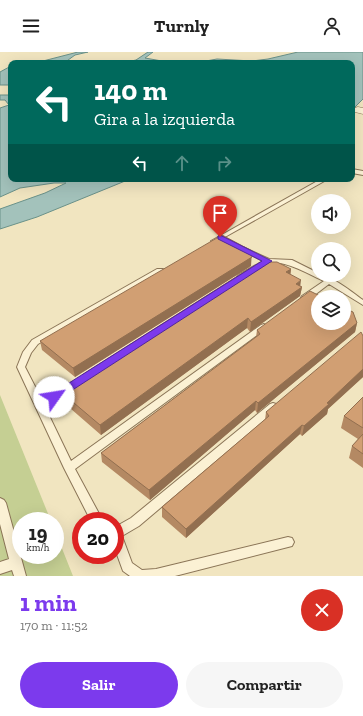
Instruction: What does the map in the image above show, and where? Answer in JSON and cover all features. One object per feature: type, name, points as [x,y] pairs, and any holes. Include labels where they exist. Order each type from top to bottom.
[{"type":"lane","points":[[207,245],[227,241],[320,182]]},
{"type":"lane","points":[[227,241],[268,261],[289,262],[311,272]]},
{"type":"lane","points":[[234,282],[268,261]]},
{"type":"lane","points":[[92,512],[69,468],[21,367],[27,352],[35,342],[166,268]]},
{"type":"lane","points":[[297,304],[328,282]]},
{"type":"lane","points":[[331,282],[363,303]]},
{"type":"lane","points":[[69,468],[272,322]]},
{"type":"lane","points":[[40,406],[80,380]]},
{"type":"lane","points":[[124,528],[135,522],[279,402]]},
{"type":"lane","points":[[0,502],[12,548]]},
{"type":"lane","points":[[124,558],[127,567],[140,576],[156,575],[288,542]]},
{"type":"lane","points":[[0,568],[13,564]]},
{"type":"lane","points":[[16,564],[20,576]]},
{"type":"green space","points":[[0,395],[47,512],[12,512],[12,564],[64,564],[64,554],[73,576],[0,576]]},
{"type":"water","points":[[78,52],[88,52],[75,55],[68,60],[47,60]]},
{"type":"water","points":[[148,52],[153,52],[145,58],[156,60],[136,60]]},
{"type":"water","points":[[298,52],[363,52],[363,99],[355,107],[355,60],[260,60]]},
{"type":"water","points":[[217,59],[234,60],[212,60]]},
{"type":"water","points":[[8,68],[8,85],[0,85],[0,72]]},
{"type":"water","points":[[0,95],[8,95],[8,104],[5,100],[0,100]]},
{"type":"water","points":[[8,105],[8,182],[123,182],[37,217],[0,229],[0,209],[45,193],[66,183],[54,183],[20,188],[0,197],[0,108]]},
{"type":"building","points":[[222,235],[252,251],[252,257],[73,368],[40,341]]},
{"type":"building","points":[[269,262],[277,262],[291,269],[286,272],[301,280],[296,284],[302,287],[251,322],[248,318],[100,425],[61,392],[85,377],[82,375],[250,268],[250,274]]},
{"type":"building","points":[[310,291],[311,330],[348,330],[258,403],[256,401],[149,490],[101,453],[260,334],[257,330]]},
{"type":"building","points":[[351,311],[353,312],[357,323],[351,328]]},
{"type":"building","points":[[361,332],[363,336],[363,369],[327,403],[329,404],[304,426],[302,425],[186,529],[162,507],[269,416],[266,412]]},
{"type":"building","points":[[363,397],[363,428],[344,416]]},
{"type":"building","points":[[363,434],[363,454],[352,446]]},
{"type":"route","points":[[54,397],[268,261],[220,237]]}]
